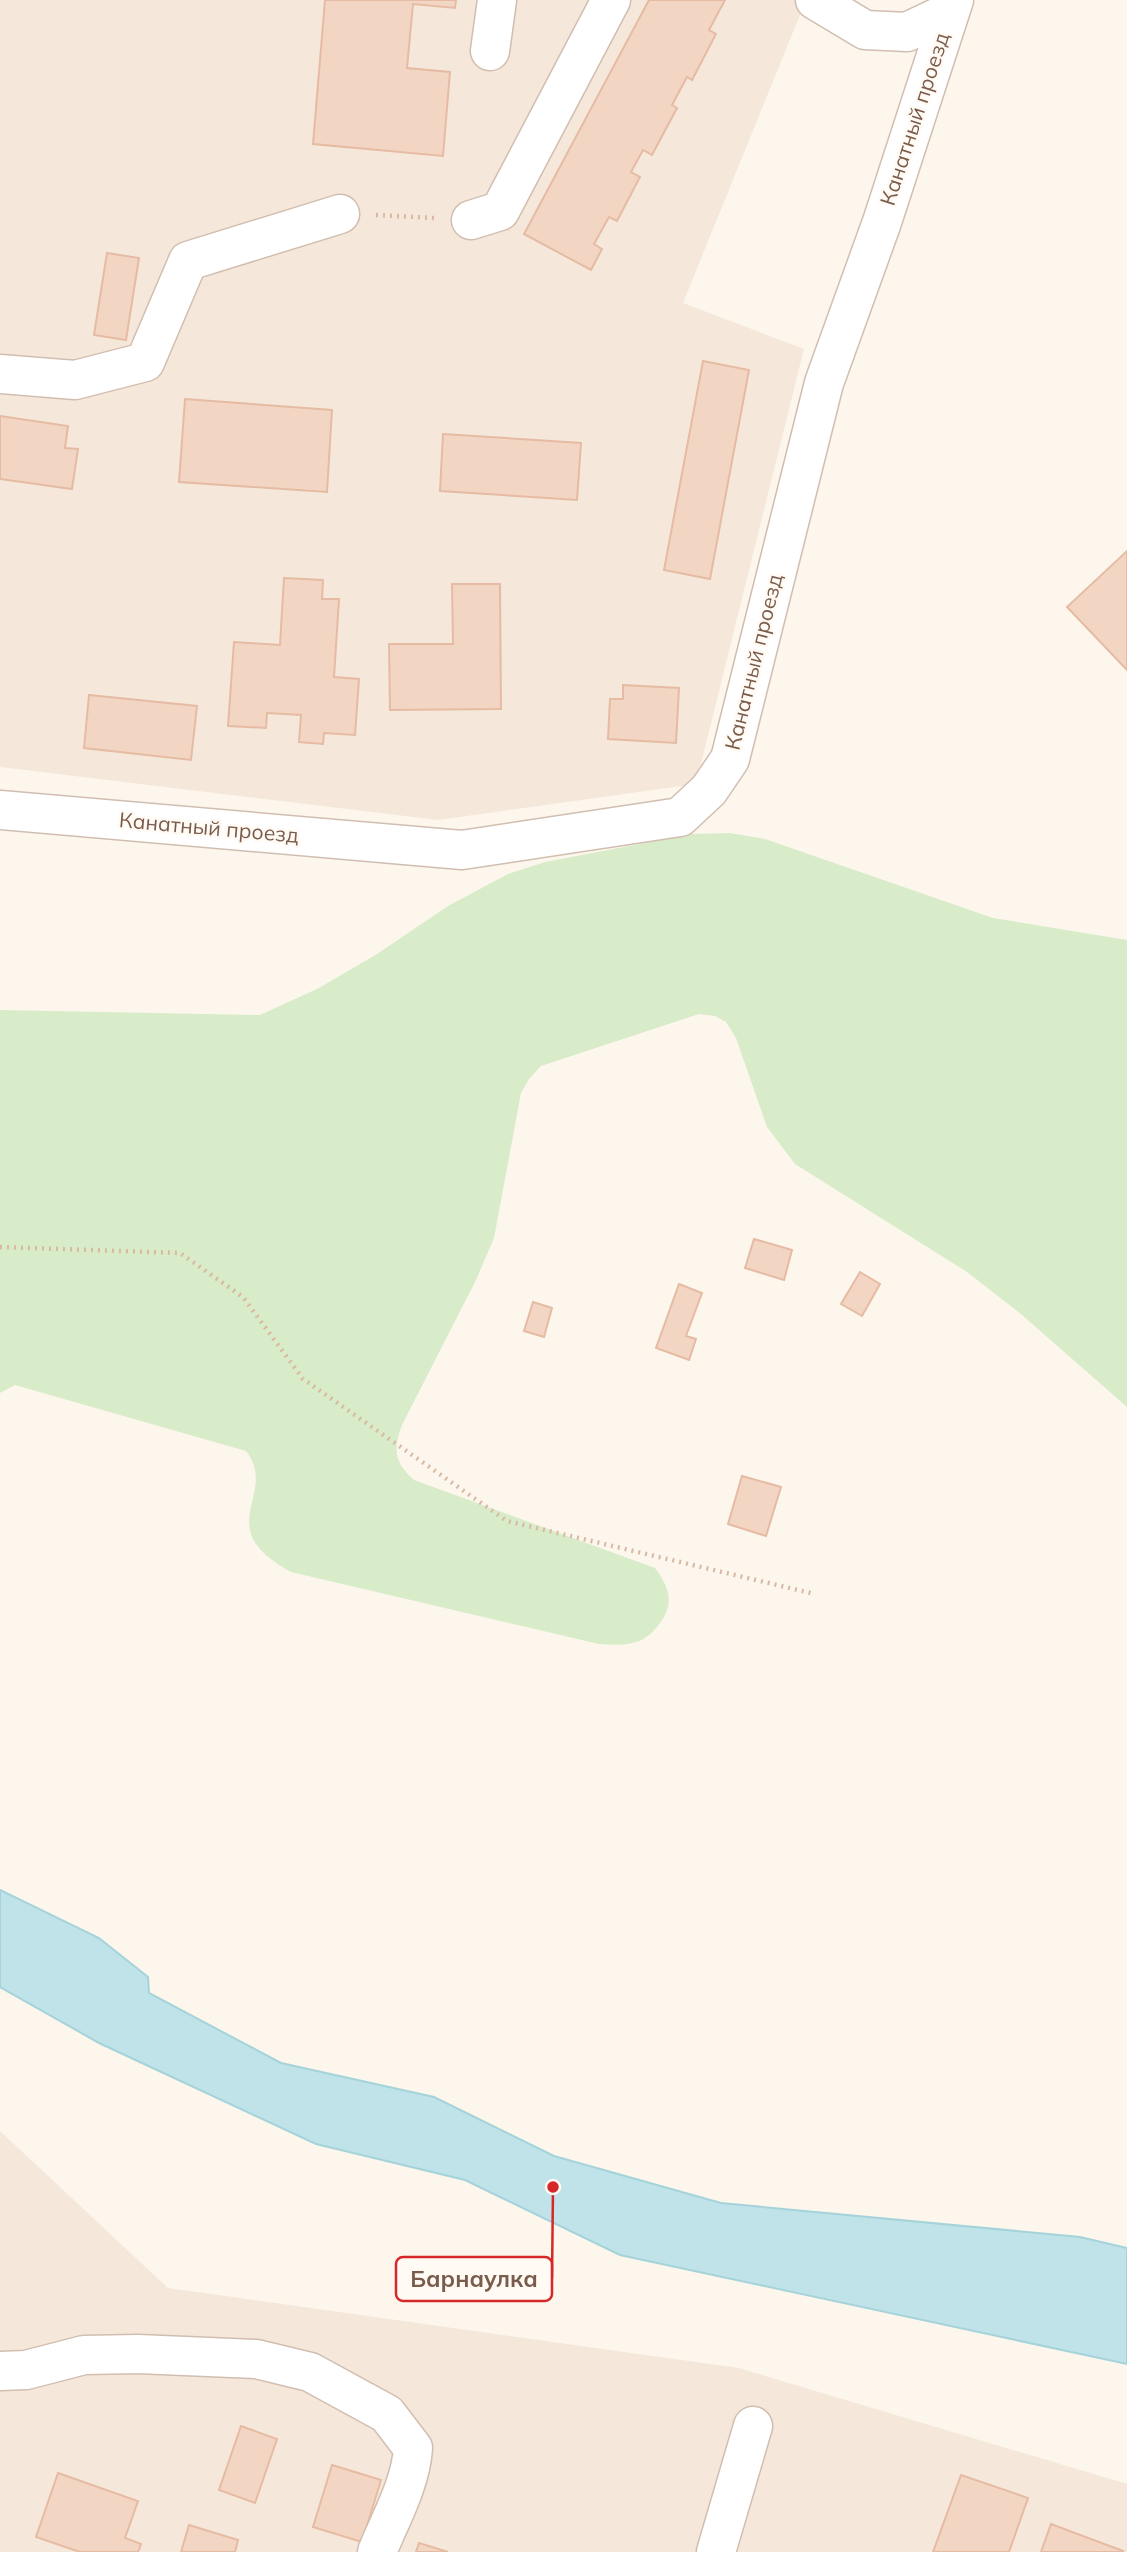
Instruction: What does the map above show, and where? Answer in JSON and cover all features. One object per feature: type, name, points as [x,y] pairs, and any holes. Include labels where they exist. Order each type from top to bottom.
[{"type":"street","points":[[490,51],[497,0]]},
{"type":"street","points":[[471,220],[500,211],[611,0]]},
{"type":"street","points":[[815,0],[864,30],[907,32],[952,6]]},
{"type":"street","name":"Канатный проезд","points":[[0,810],[462,850],[680,817],[709,790],[730,759],[824,383],[882,222],[952,6]]},
{"type":"street","points":[[0,374],[75,380],[145,362],[188,261],[341,214]]},
{"type":"street","points":[[0,2371],[26,2370],[84,2355],[138,2354],[256,2358],[310,2372],[387,2414],[413,2448],[412,2461],[377,2552]]},
{"type":"street","points":[[716,2552],[754,2426]]},
{"type":"path","points":[[341,214],[471,220]]},
{"type":"path","points":[[0,1247],[180,1253],[243,1297],[303,1380],[507,1521],[814,1594]]},
{"type":"shaded area","points":[[0,0],[806,0],[683,303],[804,349],[696,784],[438,820],[0,767]]},
{"type":"shaded area","points":[[0,2131],[168,2288],[739,2368],[1127,2484],[1127,2552],[0,2552]]},
{"type":"green space","points":[[730,833],[765,839],[993,918],[1127,940],[1127,1407],[1022,1315],[967,1272],[795,1164],[767,1127],[736,1038],[726,1022],[715,1016],[699,1014],[541,1066],[529,1079],[521,1093],[494,1238],[476,1280],[402,1425],[397,1441],[399,1461],[414,1480],[655,1568],[667,1588],[668,1609],[658,1626],[642,1640],[614,1645],[599,1644],[291,1572],[267,1556],[254,1540],[249,1526],[256,1482],[254,1467],[246,1451],[15,1385],[0,1393],[0,1010],[260,1015],[319,988],[377,954],[448,906],[508,874],[545,862],[692,834]]},
{"type":"water","points":[[0,1890],[99,1938],[148,1977],[149,1993],[281,2063],[434,2097],[554,2156],[721,2203],[1080,2237],[1127,2248],[1127,2364],[620,2255],[465,2180],[316,2144],[99,2043],[0,1987]]},
{"type":"building","points":[[325,0],[456,0],[455,8],[413,4],[407,68],[450,72],[443,156],[313,144]]},
{"type":"building","points":[[649,0],[725,0],[709,30],[716,34],[692,80],[687,77],[672,105],[677,108],[652,155],[643,150],[631,172],[640,177],[617,221],[609,217],[594,244],[602,249],[591,270],[524,234]]},
{"type":"building","points":[[107,253],[139,258],[126,340],[94,335]]},
{"type":"building","points":[[703,361],[749,370],[710,579],[664,570]]},
{"type":"building","points":[[185,399],[332,410],[327,492],[179,482]]},
{"type":"building","points":[[0,416],[68,426],[65,448],[78,449],[72,489],[0,479]]},
{"type":"building","points":[[443,434],[581,443],[577,500],[440,491]]},
{"type":"building","points":[[1127,551],[1127,670],[1067,607]]},
{"type":"building","points":[[284,578],[323,580],[322,599],[339,599],[334,677],[359,679],[355,735],[324,733],[323,744],[299,742],[301,715],[267,713],[266,728],[228,726],[234,642],[280,645]]},
{"type":"building","points":[[452,584],[500,584],[501,709],[390,710],[389,644],[453,644]]},
{"type":"building","points":[[623,685],[679,688],[676,743],[608,739],[610,699],[623,699]]},
{"type":"building","points":[[89,695],[197,706],[191,760],[84,748]]},
{"type":"building","points":[[754,1239],[792,1250],[784,1280],[745,1268]]},
{"type":"building","points":[[860,1272],[880,1284],[862,1316],[841,1304]]},
{"type":"building","points":[[679,1284],[702,1293],[686,1336],[696,1339],[689,1360],[656,1348]]},
{"type":"building","points":[[533,1302],[552,1308],[544,1337],[524,1331]]},
{"type":"building","points":[[742,1476],[781,1487],[766,1536],[728,1524]]},
{"type":"building","points":[[241,2426],[277,2439],[255,2503],[219,2490]]},
{"type":"building","points":[[332,2465],[381,2480],[362,2542],[313,2527]]},
{"type":"building","points":[[58,2473],[138,2501],[125,2538],[141,2544],[138,2552],[80,2552],[36,2537]]},
{"type":"building","points":[[961,2475],[1028,2498],[1009,2552],[933,2552]]},
{"type":"building","points":[[1051,2524],[1123,2551],[1041,2552]]},
{"type":"building","points":[[189,2525],[238,2540],[235,2552],[181,2552]]},
{"type":"building","points":[[419,2543],[448,2552],[416,2552]]},
{"type":"place","name":"Барнаулка","points":[[553,2187]]}]
